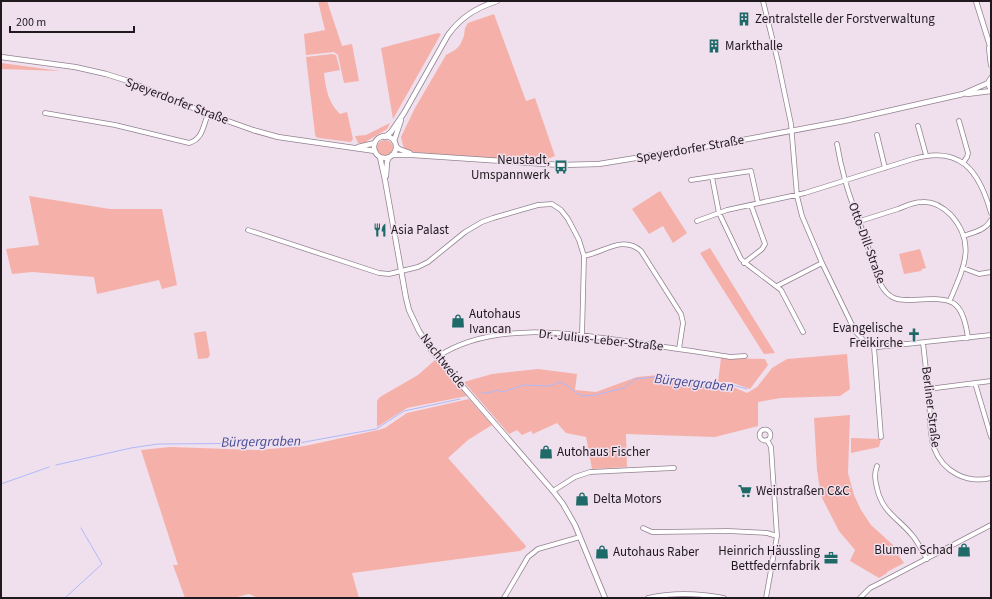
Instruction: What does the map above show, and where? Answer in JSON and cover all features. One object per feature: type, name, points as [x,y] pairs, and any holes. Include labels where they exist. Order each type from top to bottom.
[{"type":"street","points":[[404,112],[395,143],[395,151],[391,156],[385,158],[380,156],[375,151],[375,143],[380,138],[385,137],[391,132],[448,35],[464,17],[474,10],[497,1]]},
{"type":"street","points":[[764,1],[792,131],[796,196],[805,224],[822,263],[855,331],[861,338],[874,347],[991,335]]},
{"type":"street","points":[[976,1],[989,33],[991,65]]},
{"type":"street","points":[[989,42],[991,49]]},
{"type":"street","name":"Speyerdorfer Straße","points":[[1,57],[75,67],[106,74],[125,80],[208,114],[278,137],[375,151]]},
{"type":"street","points":[[988,83],[991,78]]},
{"type":"street","name":"Speyerdorfer Straße","points":[[391,156],[414,155],[575,165],[599,164],[792,131],[914,106],[964,94],[991,91],[988,83],[964,94]]},
{"type":"street","points":[[45,113],[115,125],[189,144],[196,141],[200,136],[208,114]]},
{"type":"street","points":[[959,121],[968,153],[967,157],[962,163]]},
{"type":"street","points":[[918,126],[926,155]]},
{"type":"street","points":[[877,135],[884,168]]},
{"type":"street","points":[[385,137],[391,138],[395,143]]},
{"type":"street","name":"Speyerdorfer Straße","points":[[353,147],[375,143]]},
{"type":"street","name":"Speyerdorfer Straße","points":[[395,143],[400,149],[414,155]]},
{"type":"street","name":"Otto-Dill-Straße","points":[[837,144],[845,180],[883,289],[889,295],[900,300],[942,298],[950,300]]},
{"type":"street","points":[[697,221],[719,213],[758,203],[796,196],[926,155],[944,155],[956,159],[969,168],[978,178],[991,213]]},
{"type":"street","name":"Nachtweide","points":[[380,156],[409,310],[424,340],[437,358],[553,491],[570,516],[605,598]]},
{"type":"street","name":"Nachtweide","points":[[385,180],[386,162],[391,156]]},
{"type":"street","points":[[691,180],[751,171],[758,203]]},
{"type":"street","points":[[712,177],[719,213],[739,255],[744,262],[777,286],[784,295],[803,332]]},
{"type":"street","points":[[860,222],[917,202],[930,202],[940,206],[949,213],[958,224],[964,236],[966,251],[963,268],[950,300],[962,313],[968,338]]},
{"type":"street","points":[[248,230],[379,273],[389,274],[412,270],[424,264],[465,232],[482,222],[546,203],[556,206],[565,215],[579,240],[584,256],[582,336]]},
{"type":"street","points":[[744,262],[762,250],[765,244],[751,205]]},
{"type":"street","points":[[964,236],[983,229],[991,220]]},
{"type":"street","points":[[584,256],[624,244],[632,245],[641,251],[681,314],[683,323],[679,349]]},
{"type":"street","points":[[777,286],[822,263]]},
{"type":"street","points":[[963,268],[980,274],[991,272]]},
{"type":"street","name":"Dr.-Julius-Leber-Straße","points":[[437,358],[459,345],[492,337],[539,333],[582,336],[730,357],[745,356]]},
{"type":"street","name":"Berliner Straße","points":[[923,343],[933,444],[943,463],[954,473],[968,479],[982,480],[991,478]]},
{"type":"street","points":[[874,347],[881,437]]},
{"type":"street","points":[[928,389],[991,381]]},
{"type":"street","points":[[975,383],[991,437]]},
{"type":"street","points":[[766,598],[777,536],[770,447],[767,440]]},
{"type":"street","points":[[877,466],[875,471],[875,480],[878,496],[892,517],[913,536],[926,559]]},
{"type":"street","points":[[553,491],[575,477],[590,472],[674,468]]},
{"type":"street","points":[[860,598],[876,585],[991,525]]},
{"type":"street","points":[[643,528],[652,532],[728,531],[767,533],[777,536]]},
{"type":"street","points":[[504,598],[528,557],[542,547],[580,537]]},
{"type":"street","points":[[648,598],[682,593],[704,594],[724,598]]},
{"type":"shaded area","points":[[318,1],[327,1],[342,46],[352,44],[359,81],[344,83],[338,55],[334,52],[306,55],[304,34],[325,30]]},
{"type":"shaded area","points":[[494,14],[526,101],[535,98],[555,156],[547,159],[547,162],[503,160],[413,152],[404,149],[401,137],[415,108],[446,55],[460,45],[468,23]]},
{"type":"shaded area","points":[[438,33],[441,34],[393,119],[381,48]]},
{"type":"shaded area","points":[[332,54],[336,55],[340,70],[324,73],[327,90],[330,100],[340,114],[347,112],[353,139],[351,142],[319,138],[316,137],[315,134],[306,57]]},
{"type":"shaded area","points":[[1,63],[61,71],[1,69]]},
{"type":"shaded area","points":[[390,123],[387,129],[367,141],[366,144],[358,143],[355,136],[366,135]]},
{"type":"shaded area","points":[[382,140],[388,140],[393,145],[391,154],[388,156],[382,156],[377,151],[377,145]]},
{"type":"shaded area","points":[[660,191],[687,233],[673,243],[663,226],[649,234],[632,209]]},
{"type":"shaded area","points":[[29,196],[110,209],[162,209],[177,285],[162,289],[159,280],[97,294],[94,277],[32,272],[12,274],[6,249],[39,245]]},
{"type":"shaded area","points":[[710,248],[775,353],[764,354],[700,253]]},
{"type":"shaded area","points":[[920,249],[926,268],[922,269],[921,271],[904,274],[899,254]]},
{"type":"shaded area","points":[[206,331],[210,355],[208,358],[198,359],[194,333]]},
{"type":"shaded area","points":[[847,354],[850,389],[840,396],[781,398],[758,402],[758,426],[715,437],[626,434],[627,467],[592,469],[586,437],[566,433],[557,423],[533,434],[531,431],[522,435],[517,430],[509,434],[464,382],[492,374],[538,369],[577,374],[575,390],[596,392],[637,377],[659,375],[709,387],[731,386],[747,393],[757,387],[772,368],[787,359]]},
{"type":"shaded area","points":[[721,358],[765,359],[768,365],[750,389],[730,382],[718,382]]},
{"type":"shaded area","points":[[435,360],[467,396],[407,408],[377,427],[377,401],[380,397],[418,375]]},
{"type":"shaded area","points":[[469,399],[492,425],[468,440],[448,458],[526,546],[525,548],[520,551],[352,573],[359,598],[258,598],[249,594],[233,598],[185,598],[173,565],[178,565],[141,450],[170,447],[257,450],[305,446],[385,428],[407,413]]},
{"type":"shaded area","points":[[850,415],[848,473],[854,495],[861,510],[871,525],[893,545],[904,563],[879,578],[850,561],[855,550],[839,531],[821,496],[817,470],[814,418]]},
{"type":"shaded area","points":[[851,438],[881,439],[879,447],[851,453]]},
{"type":"waterway","name":"Bürgergraben","points":[[482,393],[497,390],[502,392],[524,385],[549,386],[560,382],[583,396],[595,395],[624,388],[635,379],[655,377],[678,379],[707,385],[729,384],[747,389]]},
{"type":"waterway","name":"Bürgergraben","points":[[56,465],[131,448],[158,444],[299,443],[376,429],[404,411],[460,399]]},
{"type":"waterway","name":"Bürgergraben","points":[[1,484],[49,467]]},
{"type":"waterway","points":[[65,598],[102,564],[81,528]]},
{"type":"place","name":"Zentralstelle der Forstverwaltung","points":[[744,19]]},
{"type":"place","name":"Markthalle","points":[[714,46]]},
{"type":"place","name":"Neustadt, Umspannwerk","points":[[561,167]]},
{"type":"place","name":"Asia Palast","points":[[380,230]]},
{"type":"place","name":"Autohaus Ivancan","points":[[458,321]]},
{"type":"place","name":"Evangelische Freikirche","points":[[914,335]]},
{"type":"place","name":"Autohaus Fischer","points":[[546,452]]},
{"type":"place","name":"Weinstraßen C&C","points":[[745,491]]},
{"type":"place","name":"Delta Motors","points":[[582,499]]},
{"type":"place","name":"Blumen Schad","points":[[964,550]]},
{"type":"place","name":"Autohaus Raber","points":[[602,552]]},
{"type":"place","name":"Heinrich Häussling Bettfedernfabrik","points":[[831,558]]}]
